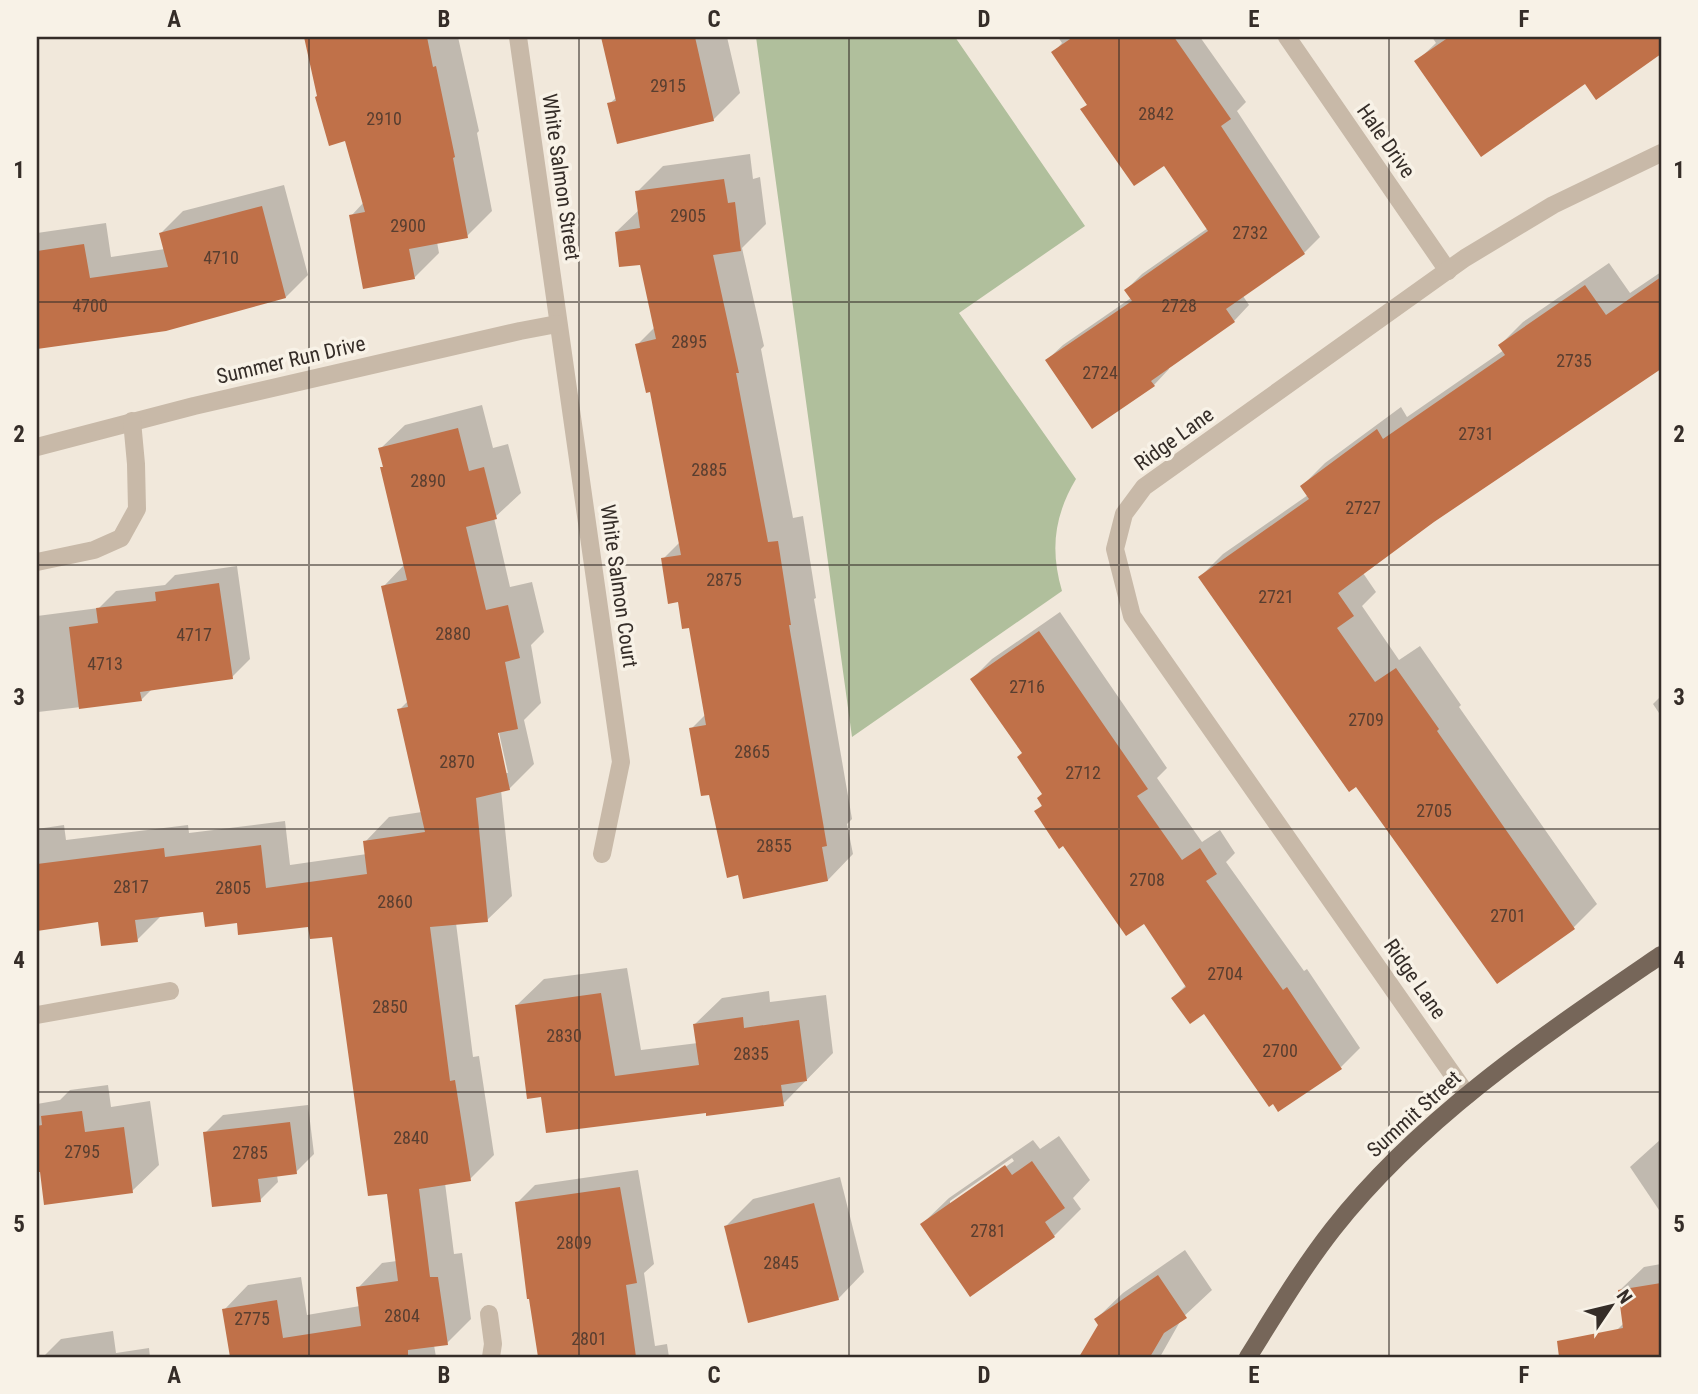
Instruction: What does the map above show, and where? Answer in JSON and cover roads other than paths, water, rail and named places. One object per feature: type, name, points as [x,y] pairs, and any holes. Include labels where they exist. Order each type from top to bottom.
[{"type":"main road","name":"Summit Street","points":[[1248,1357],[1301,1273],[1336,1225],[1397,1158],[1467,1095],[1661,955]]},
{"type":"street","name":"White Salmon Street","points":[[518,37],[557,324]]},
{"type":"street","name":"Hale Drive","points":[[1287,37],[1448,271]]},
{"type":"street","name":"Ridge Lane","points":[[1467,1095],[1132,616],[1115,549],[1125,514],[1144,487],[1465,258],[1553,205],[1661,153]]},
{"type":"street","name":"Summer Run Drive","points":[[37,447],[132,421],[557,324]]},
{"type":"street","name":"White Salmon Court","points":[[557,324],[567,374],[621,762],[602,854]]},
{"type":"street","points":[[37,562],[94,550],[121,538],[137,509],[132,421]]},
{"type":"street","points":[[37,1015],[170,991]]},
{"type":"street","points":[[489,1314],[493,1344],[491,1357]]}]
